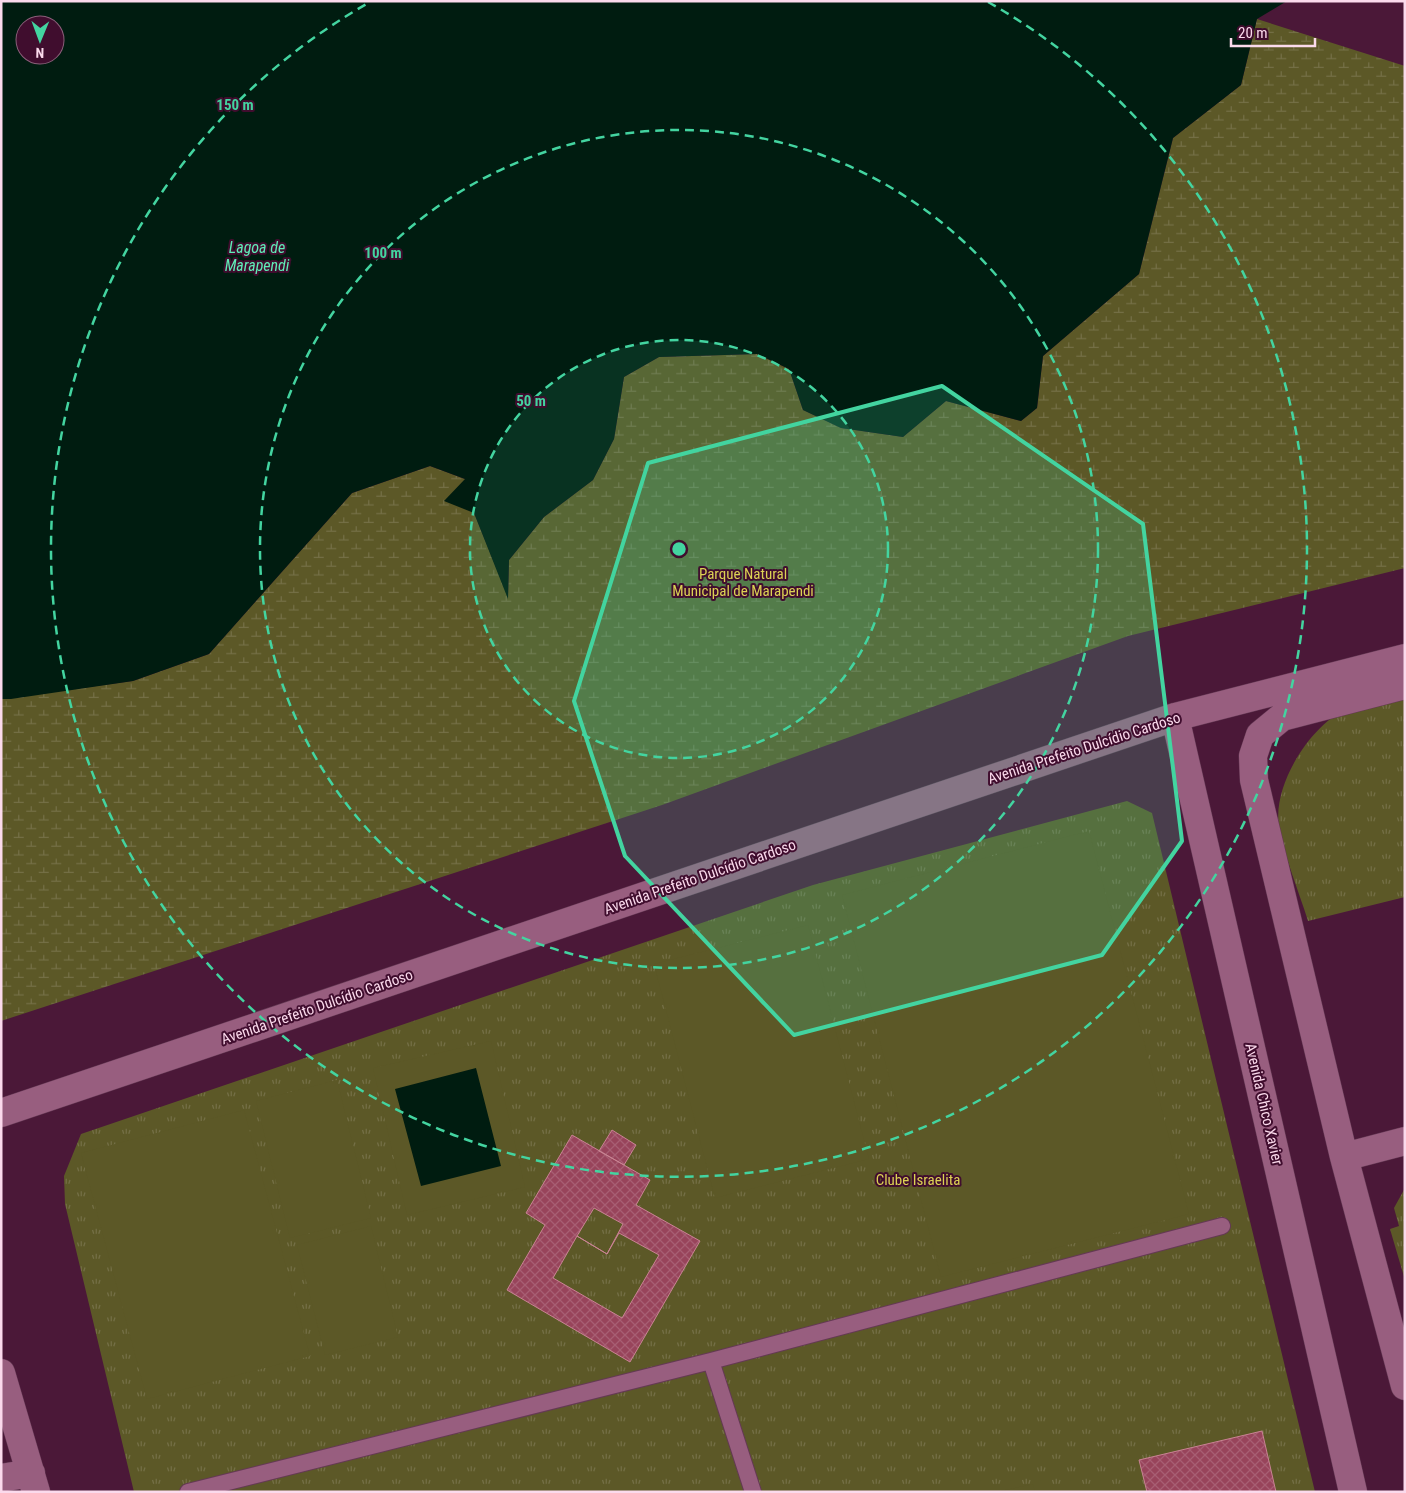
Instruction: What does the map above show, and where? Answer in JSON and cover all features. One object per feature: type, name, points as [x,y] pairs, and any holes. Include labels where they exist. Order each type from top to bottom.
[{"type":"street","name":"Avenida Prefeito Dulcídio Cardoso","points":[[1,1113],[1175,717],[1405,658]]},
{"type":"street","points":[[1405,685],[1282,717],[1260,735],[1253,756],[1254,780],[1344,1157],[1405,1386]]},
{"type":"street","name":"Avenida Chico Xavier","points":[[1175,717],[1353,1492]]},
{"type":"street","points":[[1344,1157],[1405,1141]]},
{"type":"street","points":[[1,1372],[34,1482],[1,1478]]},
{"type":"lane","points":[[188,1492],[711,1361],[1222,1226]]},
{"type":"lane","points":[[711,1361],[752,1492]]},
{"type":"highlighted area","points":[[942,386],[1143,524],[1182,841],[1102,955],[794,1035],[625,856],[574,701],[648,463]]},
{"type":"green space","name":"Parque Natural Municipal de Marapendi","points":[[1257,19],[1405,66],[1405,568],[1128,636],[662,805],[1,1021],[1,699],[133,681],[209,654],[352,493],[430,466],[465,479],[474,513],[508,597],[509,560],[544,517],[593,480],[614,439],[624,377],[659,357],[757,354],[789,369],[803,410],[841,428],[903,437],[946,401],[1021,421],[1037,408],[1043,356],[1139,274],[1173,138],[1241,85]]},
{"type":"green space","points":[[1405,693],[1405,897],[1308,921],[1288,862],[1279,826],[1282,792],[1289,773],[1310,739],[1338,713],[1372,700]]},
{"type":"green space","name":"Clube Israelita","points":[[1127,801],[1152,813],[1315,1492],[134,1492],[65,1204],[64,1176],[81,1134],[813,885]]},
{"type":"green space","points":[[1089,831],[1189,1214],[941,1277],[842,895]]},
{"type":"green space","points":[[808,925],[869,1159],[715,1198],[654,964]]},
{"type":"green space","points":[[491,1041],[525,1187],[407,1215],[373,1068]]},
{"type":"green space","points":[[337,1080],[371,1218],[290,1238],[256,1101]]},
{"type":"green space","points":[[244,1110],[310,1356],[147,1399],[81,1153]]},
{"type":"green space","points":[[1405,1188],[1405,1280],[1390,1229],[1399,1226],[1394,1208]]},
{"type":"green space","points":[[371,1226],[398,1337],[325,1355],[297,1245]]},
{"type":"green space","points":[[1033,1484],[1035,1492],[996,1492]]},
{"type":"water","name":"Lagoa de Marapendi","points":[[1,1],[1287,1],[1257,19],[1241,85],[1173,138],[1139,274],[1043,356],[1037,408],[1021,421],[946,401],[903,437],[841,428],[803,410],[789,369],[757,354],[659,357],[624,377],[614,439],[593,480],[544,517],[509,560],[508,599],[474,513],[444,501],[465,479],[430,466],[352,493],[209,654],[133,681],[1,699]]},
{"type":"water","points":[[476,1068],[501,1166],[421,1186],[395,1089]]},
{"type":"building","points":[[612,1130],[636,1145],[624,1165],[599,1151]]},
{"type":"building","points":[[572,1135],[650,1180],[636,1205],[700,1241],[630,1362],[507,1290],[545,1225],[526,1213]],"holes":[[[619,1233],[659,1255],[622,1318],[553,1278],[577,1236],[607,1254]]]},
{"type":"building","points":[[594,1208],[623,1224],[607,1254],[577,1236]]},
{"type":"building","points":[[1262,1431],[1276,1492],[1147,1492],[1139,1460]]}]
